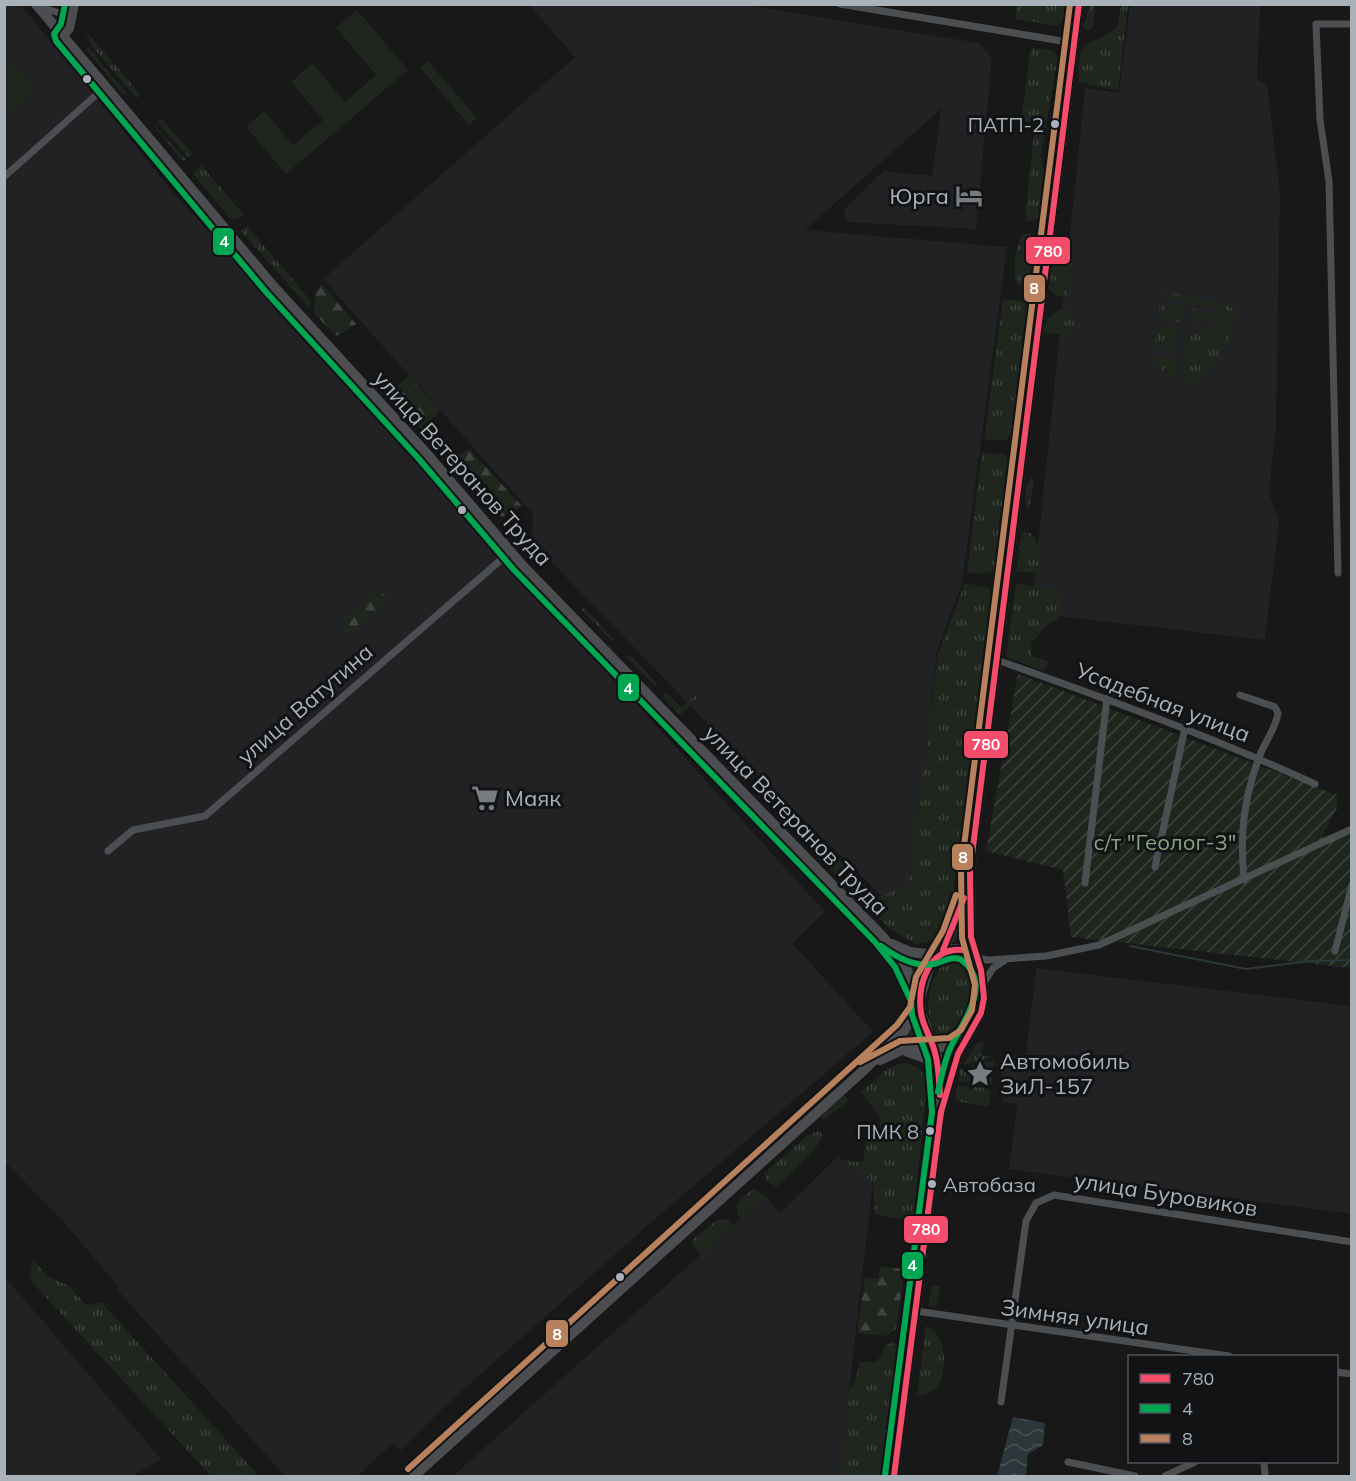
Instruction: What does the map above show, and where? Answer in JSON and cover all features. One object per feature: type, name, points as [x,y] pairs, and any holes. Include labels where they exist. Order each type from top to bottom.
[{"type":"main road","name":"улица Ветеранов Труда","points":[[37,4],[285,300],[426,453],[510,552],[882,936]]},
{"type":"main road","points":[[894,1476],[941,1113],[958,1054],[981,1013],[984,984],[975,957],[970,920],[970,871],[1079,4]]},
{"type":"main road","points":[[63,36],[69,28],[74,5]]},
{"type":"main road","points":[[414,1476],[864,1070],[904,1031],[920,1000],[924,980],[957,918],[970,871]]},
{"type":"main road","points":[[882,936],[910,952],[961,949],[975,957]]},
{"type":"main road","points":[[882,936],[903,962],[920,1000],[924,1023],[934,1047],[939,1076],[941,1113]]},
{"type":"main road","points":[[864,1070],[902,1050],[952,1047],[968,1036]]},
{"type":"main road","points":[[902,1050],[925,1058],[939,1076]]},
{"type":"street","points":[[37,4],[54,13],[63,14],[74,5]]},
{"type":"street","points":[[840,4],[1074,44]]},
{"type":"street","points":[[1338,573],[1329,181],[1320,120],[1316,24],[1352,24]]},
{"type":"street","points":[[4,177],[105,87]]},
{"type":"street","name":"улица Ватутина","points":[[108,851],[134,830],[205,816],[510,552]]},
{"type":"street","name":"Усадебная улица","points":[[997,660],[1185,728],[1315,784]]},
{"type":"street","points":[[1240,695],[1275,707],[1278,712],[1258,758],[1243,810],[1240,841],[1244,880]]},
{"type":"street","points":[[1085,883],[1107,698]]},
{"type":"street","points":[[1155,867],[1185,728]]},
{"type":"street","points":[[975,957],[988,960],[1046,956],[1099,945],[1352,829]]},
{"type":"street","points":[[1335,951],[1352,885]]},
{"type":"street","points":[[984,984],[993,968],[1006,959]]},
{"type":"street","name":"улица Буровиков","points":[[1001,1402],[1026,1221],[1036,1203],[1054,1195],[1352,1242]]},
{"type":"street","name":"Зимняя улица","points":[[916,1311],[1222,1355]]},
{"type":"street","points":[[1068,1462],[1136,1476]]},
{"type":"street","points":[[1165,1476],[1191,1463]]},
{"type":"shaded area","points":[[20,4],[172,191],[825,912],[792,943],[873,1032],[648,1225],[444,1407],[400,1451],[393,1443],[357,1476],[285,1476],[120,1293],[114,1281],[62,1220],[4,1161],[4,5]]},
{"type":"shaded area","points":[[529,5],[747,5],[979,43],[992,58],[976,229],[847,222],[844,209],[884,171],[932,176],[941,109],[805,230],[1007,247],[962,583],[936,654],[925,651],[937,655],[905,911],[898,912],[742,759],[532,542],[533,514],[323,279],[575,57]]},
{"type":"shaded area","points":[[1130,5],[1260,5],[1257,79],[1267,85],[1280,192],[1276,426],[1269,493],[1279,520],[1265,640],[1031,613],[1085,88],[1119,93]]},
{"type":"shaded area","points":[[1036,968],[1351,1006],[1351,1214],[1009,1169],[1017,1104],[1002,1102],[1002,1094],[999,1094],[1004,1053],[1026,1056]]},
{"type":"shaded area","points":[[838,1156],[873,1182],[839,1476],[453,1476],[766,1196],[780,1213]]},
{"type":"shaded area","points":[[4,1277],[161,1459],[133,1476],[5,1476]]},
{"type":"green space","points":[[1016,5],[1065,5],[1063,20],[1058,26],[1016,19]]},
{"type":"green space","points":[[1090,5],[1095,5],[1093,28],[1087,31],[1083,28]]},
{"type":"green space","points":[[1121,5],[1128,5],[1118,91],[1078,82],[1083,48],[1086,44],[1117,27]]},
{"type":"green space","points":[[357,10],[408,70],[286,174],[246,127],[264,111],[293,145],[323,120],[291,82],[312,63],[345,102],[376,75],[336,28]]},
{"type":"green space","points":[[85,30],[141,95],[136,98],[92,46]]},
{"type":"green space","points":[[88,47],[128,95],[123,94],[87,51]]},
{"type":"green space","points":[[1031,48],[1052,50],[1058,56],[1041,155],[1044,174],[1039,216],[1035,220],[1025,221],[1035,123],[1021,120]]},
{"type":"green space","points":[[428,61],[477,118],[469,125],[420,68]]},
{"type":"green space","points":[[14,63],[38,89],[11,114],[5,108],[5,71]]},
{"type":"green space","points":[[161,118],[192,153],[188,157],[158,123]]},
{"type":"green space","points":[[152,123],[186,160],[182,161]]},
{"type":"green space","points":[[201,165],[245,216],[232,220],[193,174]]},
{"type":"green space","points":[[247,226],[311,301],[310,309],[241,231]]},
{"type":"green space","points":[[1029,233],[1035,238],[1031,275],[1024,286],[1018,285],[1015,259],[1022,234]]},
{"type":"green space","points":[[1064,253],[1073,261],[1066,296],[1057,297],[1049,289],[1053,261],[1057,255]]},
{"type":"green space","points":[[322,284],[356,324],[336,336],[314,313],[315,292]]},
{"type":"green space","points":[[1157,291],[1223,302],[1237,312],[1233,329],[1223,350],[1210,370],[1197,382],[1183,383],[1188,336],[1194,331],[1205,333],[1206,325],[1217,326],[1221,310],[1161,297]]},
{"type":"green space","points":[[1003,299],[1023,301],[1027,307],[1011,434],[1007,440],[984,440]]},
{"type":"green space","points":[[1168,304],[1184,307],[1181,323],[1158,319],[1160,305],[1167,306]]},
{"type":"green space","points":[[1065,308],[1075,312],[1073,335],[1044,333],[1050,316]]},
{"type":"green space","points":[[1192,309],[1214,314],[1213,319],[1201,321],[1199,325],[1190,323]]},
{"type":"green space","points":[[1158,327],[1178,329],[1175,352],[1155,349]]},
{"type":"green space","points":[[1155,355],[1179,358],[1177,378],[1170,377],[1161,370],[1160,365],[1154,362]]},
{"type":"green space","points":[[409,376],[440,411],[421,429],[389,393]]},
{"type":"green space","points":[[469,449],[522,506],[502,517],[451,460]]},
{"type":"green space","points":[[982,452],[1004,455],[1008,458],[994,571],[982,574],[967,572]]},
{"type":"green space","points":[[1032,477],[1034,482],[1029,510],[1025,494]]},
{"type":"green space","points":[[1022,532],[1030,533],[1041,549],[1038,573],[1016,572]]},
{"type":"green space","points":[[965,583],[988,588],[991,594],[952,903],[942,931],[932,940],[916,944],[890,929],[818,857],[828,848],[877,897],[907,886],[938,654]]},
{"type":"green space","points":[[1016,584],[1062,589],[1062,609],[1058,620],[1049,623],[1031,643],[1031,656],[1049,661],[1044,671],[1006,657]]},
{"type":"green space","points":[[379,589],[390,601],[349,636],[339,623]]},
{"type":"green space","points":[[584,608],[614,639],[612,641],[581,610]]},
{"type":"green space","points":[[629,654],[658,684],[655,686],[627,657]]},
{"type":"green space","name":"с/т \"Геолог-3\"","points":[[1018,674],[1337,795],[1337,808],[1321,838],[1351,826],[1351,968],[1071,937],[1063,870],[986,851]]},
{"type":"green space","points":[[666,692],[682,708],[695,695],[698,698],[680,715],[663,697]]},
{"type":"green space","points":[[964,912],[966,943],[951,942]]},
{"type":"green space","points":[[903,955],[930,961],[919,981]]},
{"type":"green space","points":[[953,957],[965,960],[972,968],[977,992],[969,1019],[952,1039],[941,1036],[933,1028],[928,1002],[936,975],[943,964]]},
{"type":"green space","points":[[917,1020],[925,1043],[894,1047],[911,1031]]},
{"type":"green space","points":[[984,1042],[982,1055],[993,1057],[963,1065],[977,1043]]},
{"type":"green space","points":[[940,1052],[956,1053],[945,1082]]},
{"type":"green space","points":[[995,1060],[994,1067],[974,1071],[974,1076],[992,1078],[991,1085],[958,1081],[960,1069]]},
{"type":"green space","points":[[906,1062],[920,1069],[927,1084],[913,1222],[875,1214],[873,1182],[844,1161],[863,1162],[866,1139],[878,1141],[881,1119],[861,1092],[888,1068]]},
{"type":"green space","points":[[957,1085],[991,1089],[989,1106],[960,1102],[955,1099]]},
{"type":"green space","points":[[844,1095],[849,1101],[823,1120],[822,1115]]},
{"type":"green space","points":[[819,1131],[823,1135],[817,1146],[782,1183],[776,1186],[771,1184],[764,1176],[766,1172],[808,1135]]},
{"type":"green space","points":[[754,1188],[766,1197],[741,1218],[737,1213],[737,1203]]},
{"type":"green space","points":[[728,1219],[734,1225],[701,1255],[691,1241],[717,1220]]},
{"type":"green space","points":[[33,1259],[47,1276],[69,1286],[85,1304],[102,1303],[259,1476],[211,1476],[29,1279]]},
{"type":"green space","points":[[880,1267],[905,1269],[896,1329],[885,1336],[857,1333],[865,1277],[878,1279]]},
{"type":"green space","points":[[932,1285],[940,1286],[937,1307],[928,1306]]},
{"type":"green space","points":[[926,1326],[933,1330],[942,1344],[944,1362],[938,1386],[922,1396],[917,1394]]},
{"type":"green space","points":[[892,1343],[897,1345],[880,1476],[839,1476],[849,1390],[855,1382],[860,1362],[877,1362],[886,1345]]},
{"type":"water","points":[[1013,1417],[1045,1423],[1043,1445],[1028,1454],[1026,1476],[997,1476]]},
{"type":"waterway","points":[[1130,946],[1246,969],[1310,961],[1352,960]]},
{"type":"transit line","name":"4","points":[[65,4],[61,24],[54,34],[56,41],[266,292],[419,459],[514,570],[875,942],[895,967],[911,1001],[912,1015],[928,1059],[932,1112],[885,1475]]},
{"type":"transit line","name":"8","points":[[860,1062],[900,1041],[949,1038],[961,1030],[972,1010],[975,985],[962,938],[961,870],[1070,4]]},
{"type":"transit line","name":"780","points":[[894,1476],[941,1112],[958,1054],[981,1013],[984,998],[981,970],[971,937],[970,871],[1079,4]]},
{"type":"transit line","name":"8","points":[[408,1469],[897,1025],[910,1007],[916,977],[943,931],[956,895]]},
{"type":"transit line","name":"780","points":[[943,950],[964,898]]},
{"type":"transit line","name":"4","points":[[881,946],[899,958],[913,963],[927,965],[953,958],[960,959],[970,969],[975,980],[972,1005],[949,1051],[938,1092]]},
{"type":"transit line","name":"780","points":[[940,1095],[936,1058],[921,1013],[921,990],[934,961],[942,954],[963,950]]},
{"type":"place","name":"ПАТП-2","points":[[1055,124]]},
{"type":"place","name":"Юрга","points":[[969,196]]},
{"type":"place","name":"Маяк","points":[[485,798]]},
{"type":"place","name":"Автомобиль ЗиЛ-157","points":[[980,1074]]},
{"type":"place","name":"ПМК 8","points":[[930,1131]]},
{"type":"place","name":"Автобаза","points":[[932,1184]]}]
